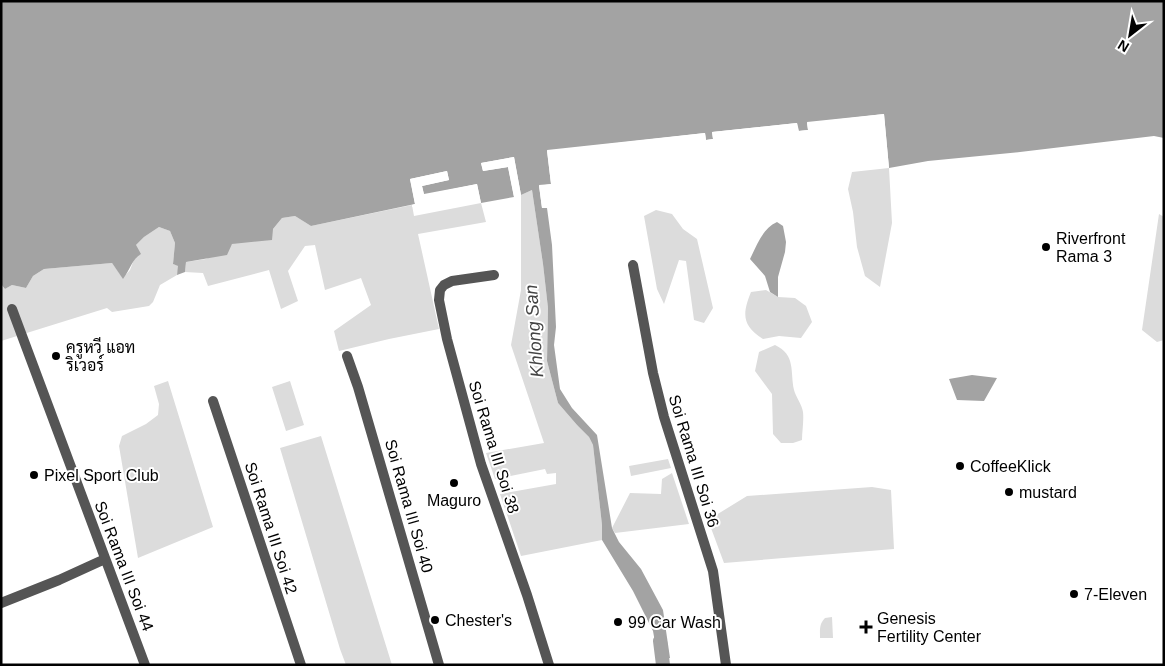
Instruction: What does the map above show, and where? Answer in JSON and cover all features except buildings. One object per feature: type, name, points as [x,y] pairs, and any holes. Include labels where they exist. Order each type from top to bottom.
[{"type":"street","name":"Soi Rama III Soi 36","points":[[633,265],[653,373],[664,416],[712,571],[726,665]]},
{"type":"street","name":"Soi Rama III Soi 38","points":[[494,275],[452,281],[444,284],[440,290],[439,300],[447,339],[481,464],[527,595],[548,665]]},
{"type":"street","name":"Soi Rama III Soi 44","points":[[12,308],[144,665]]},
{"type":"street","name":"Soi Rama III Soi 40","points":[[347,356],[359,390],[439,665]]},
{"type":"street","name":"Soi Rama III Soi 42","points":[[213,400],[301,665]]},
{"type":"street","points":[[3,599],[59,580],[105,560]]},
{"type":"shaded area","points":[[1,1],[1164,1],[1164,138],[1154,136],[928,161],[889,168],[884,114],[807,123],[808,130],[798,131],[797,123],[712,132],[713,139],[706,140],[705,133],[547,151],[551,184],[539,186],[542,208],[547,208],[552,245],[556,327],[554,345],[560,389],[572,408],[597,435],[612,528],[619,542],[641,569],[663,610],[670,658],[658,659],[653,631],[633,591],[602,540],[593,445],[589,437],[558,403],[547,361],[548,308],[532,190],[521,195],[514,157],[481,163],[483,171],[508,167],[514,197],[481,203],[477,184],[424,195],[422,186],[449,180],[447,171],[410,179],[415,204],[311,226],[295,216],[282,218],[273,229],[272,240],[232,244],[227,255],[186,262],[185,272],[177,275],[178,266],[173,264],[175,243],[170,231],[159,227],[136,245],[141,254],[133,262],[123,279],[112,263],[44,269],[33,276],[26,288],[12,285],[5,289],[1,284]]},
{"type":"shaded area","points":[[889,168],[892,223],[880,287],[865,276],[857,247],[848,189],[852,172]]},
{"type":"shaded area","points":[[532,190],[548,308],[547,361],[558,403],[589,437],[593,445],[602,540],[521,556],[500,494],[556,484],[556,473],[547,474],[545,469],[495,479],[486,453],[544,443],[511,345],[521,290],[521,195]]},
{"type":"shaded area","points":[[481,203],[486,222],[418,234],[439,329],[339,351],[334,331],[371,305],[361,278],[325,290],[315,245],[305,246],[288,271],[298,301],[281,309],[269,270],[208,286],[203,273],[185,272],[186,262],[206,259],[232,244],[273,229],[282,218],[295,216],[311,226],[412,205],[414,216]]},
{"type":"shaded area","points":[[656,210],[672,214],[683,229],[697,239],[713,308],[704,323],[694,320],[686,261],[679,260],[664,304],[657,289],[644,216]]},
{"type":"shaded area","points":[[1159,214],[1164,217],[1164,340],[1157,342],[1142,330]]},
{"type":"shaded area","points":[[777,222],[783,226],[786,242],[778,277],[778,297],[770,292],[765,276],[750,259],[764,233]]},
{"type":"shaded area","points":[[159,227],[170,231],[175,243],[173,264],[179,266],[177,275],[160,285],[153,302],[149,306],[112,312],[107,308],[1,341],[1,284],[5,289],[12,285],[26,288],[33,276],[44,269],[112,263],[123,278],[130,270],[135,257],[136,245]]},
{"type":"shaded area","points":[[766,290],[778,297],[795,298],[806,306],[812,322],[801,338],[779,336],[763,339],[751,329],[745,313],[751,292]]},
{"type":"shaded area","points":[[775,345],[782,349],[789,359],[794,390],[803,412],[802,440],[793,443],[781,443],[773,434],[772,394],[755,371],[759,352]]},
{"type":"shaded area","points":[[972,375],[997,378],[984,401],[957,400],[949,379]]},
{"type":"shaded area","points":[[168,381],[213,527],[138,558],[119,446],[122,436],[146,424],[158,415],[159,404],[154,386]]},
{"type":"shaded area","points":[[290,381],[304,425],[286,431],[272,387]]},
{"type":"shaded area","points":[[321,436],[392,665],[346,665],[340,649],[280,448]]},
{"type":"shaded area","points":[[668,459],[671,468],[631,476],[629,466]]},
{"type":"shaded area","points":[[672,473],[689,524],[615,533],[612,528],[630,493],[661,494],[662,479]]},
{"type":"shaded area","points":[[872,487],[891,490],[894,549],[724,563],[708,520],[747,496]]},
{"type":"shaded area","points":[[832,617],[833,638],[820,638],[822,623],[825,618]]},
{"type":"pier","points":[[884,114],[889,168],[886,168],[882,116],[810,124],[810,132],[796,132],[795,126],[715,134],[713,142],[705,142],[703,135],[550,153],[553,185],[542,188],[544,206],[549,208],[542,208],[539,185],[551,184],[547,150],[705,133],[706,140],[713,139],[712,132],[797,123],[799,131],[808,130],[807,122]]},
{"type":"pier","points":[[514,157],[521,195],[519,196],[512,160],[484,165],[485,169],[510,165],[516,196],[514,197],[508,167],[483,171],[481,163]]},
{"type":"pier","points":[[447,171],[449,180],[422,186],[424,194],[477,184],[481,203],[478,203],[475,187],[422,196],[420,185],[446,179],[445,174],[413,181],[418,204],[412,207],[415,204],[410,179]]},
{"type":"waterway","name":"Khlong San","points":[[660,641],[663,665]]},
{"type":"place","name":"Riverfront Rama 3","points":[[1046,247]]},
{"type":"place","name":"ครูหวี แอท ริเวอร์","points":[[56,356]]},
{"type":"place","name":"CoffeeKlick","points":[[960,466]]},
{"type":"place","name":"Pixel Sport Club","points":[[34,475]]},
{"type":"place","name":"Maguro","points":[[454,483]]},
{"type":"place","name":"mustard","points":[[1009,492]]},
{"type":"place","name":"7-Eleven","points":[[1074,594]]},
{"type":"place","name":"Chester's","points":[[435,620]]},
{"type":"place","name":"99 Car Wash","points":[[618,622]]},
{"type":"place","name":"Genesis Fertility Center","points":[[866,627]]}]
